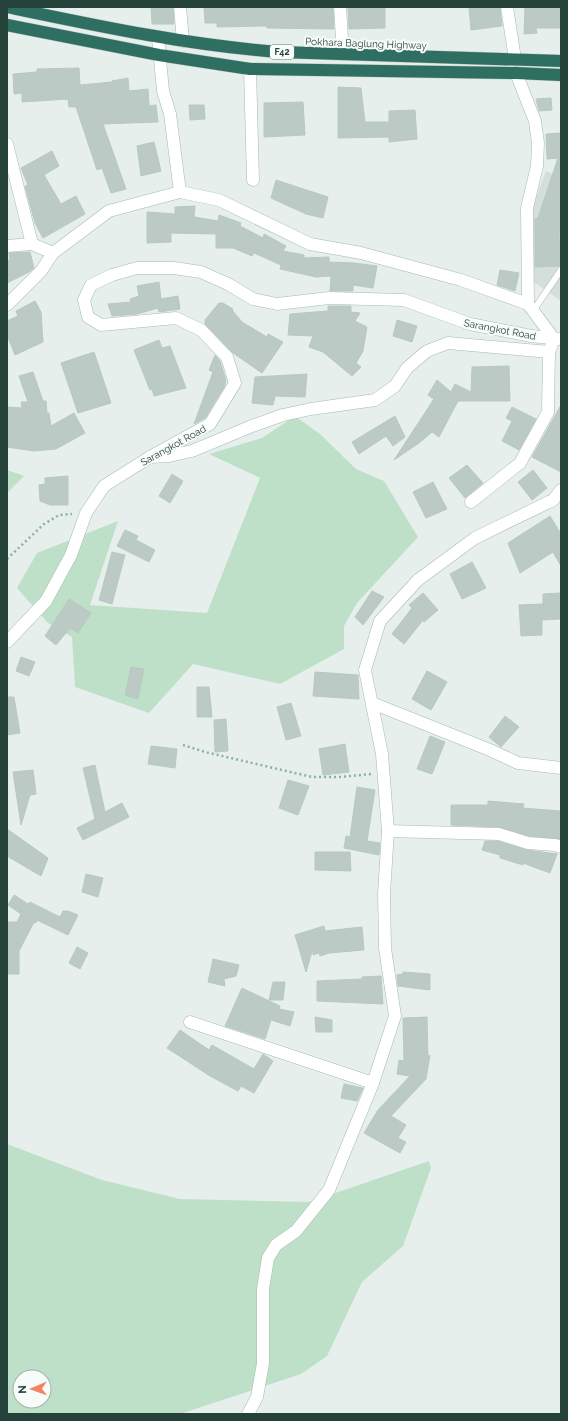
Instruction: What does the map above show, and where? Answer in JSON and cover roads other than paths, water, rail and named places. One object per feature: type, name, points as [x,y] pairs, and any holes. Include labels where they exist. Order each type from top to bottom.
[{"type":"highway","name":"Pokhara Baglung Highway","points":[[7,7],[158,38],[234,49],[279,52],[561,61]]},
{"type":"highway","name":"F42","points":[[7,26],[159,55],[250,69],[561,75]]},
{"type":"street","points":[[180,7],[183,42]]},
{"type":"street","points":[[340,7],[343,54]]},
{"type":"street","points":[[507,7],[515,60]]},
{"type":"street","points":[[158,38],[163,90],[170,114],[180,192]]},
{"type":"street","points":[[250,69],[253,180]]},
{"type":"street","points":[[516,73],[535,121],[538,143],[537,166],[527,208],[531,307]]},
{"type":"street","points":[[7,144],[32,244]]},
{"type":"street","points":[[7,305],[41,271],[53,252],[109,211],[180,192],[219,200],[310,244],[361,253],[461,280],[531,307],[557,339],[549,352],[548,412],[520,463],[471,502]]},
{"type":"street","points":[[7,246],[32,244],[53,252]]},
{"type":"street","name":"Sarangkot Road","points":[[7,642],[46,601],[71,555],[86,513],[104,486],[150,457],[210,424],[235,383],[227,357],[201,330],[176,318],[101,326],[88,317],[84,300],[91,285],[112,275],[137,268],[174,268],[201,272],[228,284],[253,299],[277,304],[329,298],[404,300],[470,324],[557,339]]},
{"type":"street","points":[[150,457],[169,456],[192,451],[283,415],[311,408],[375,400],[395,386],[407,368],[427,351],[448,343],[549,352]]},
{"type":"street","points":[[248,1414],[257,1397],[263,1363],[263,1289],[268,1258],[276,1245],[296,1231],[329,1190],[372,1083],[395,1016],[384,948],[384,894],[388,831],[382,754],[365,670],[380,621],[418,580],[475,538],[557,503],[561,490]]},
{"type":"street","points":[[372,704],[490,750],[518,763],[561,768]]},
{"type":"street","points":[[388,831],[499,834],[528,843],[555,845],[561,847]]},
{"type":"street","points":[[190,1022],[372,1083]]},
{"type":"lane","points":[[531,307],[561,270]]}]
